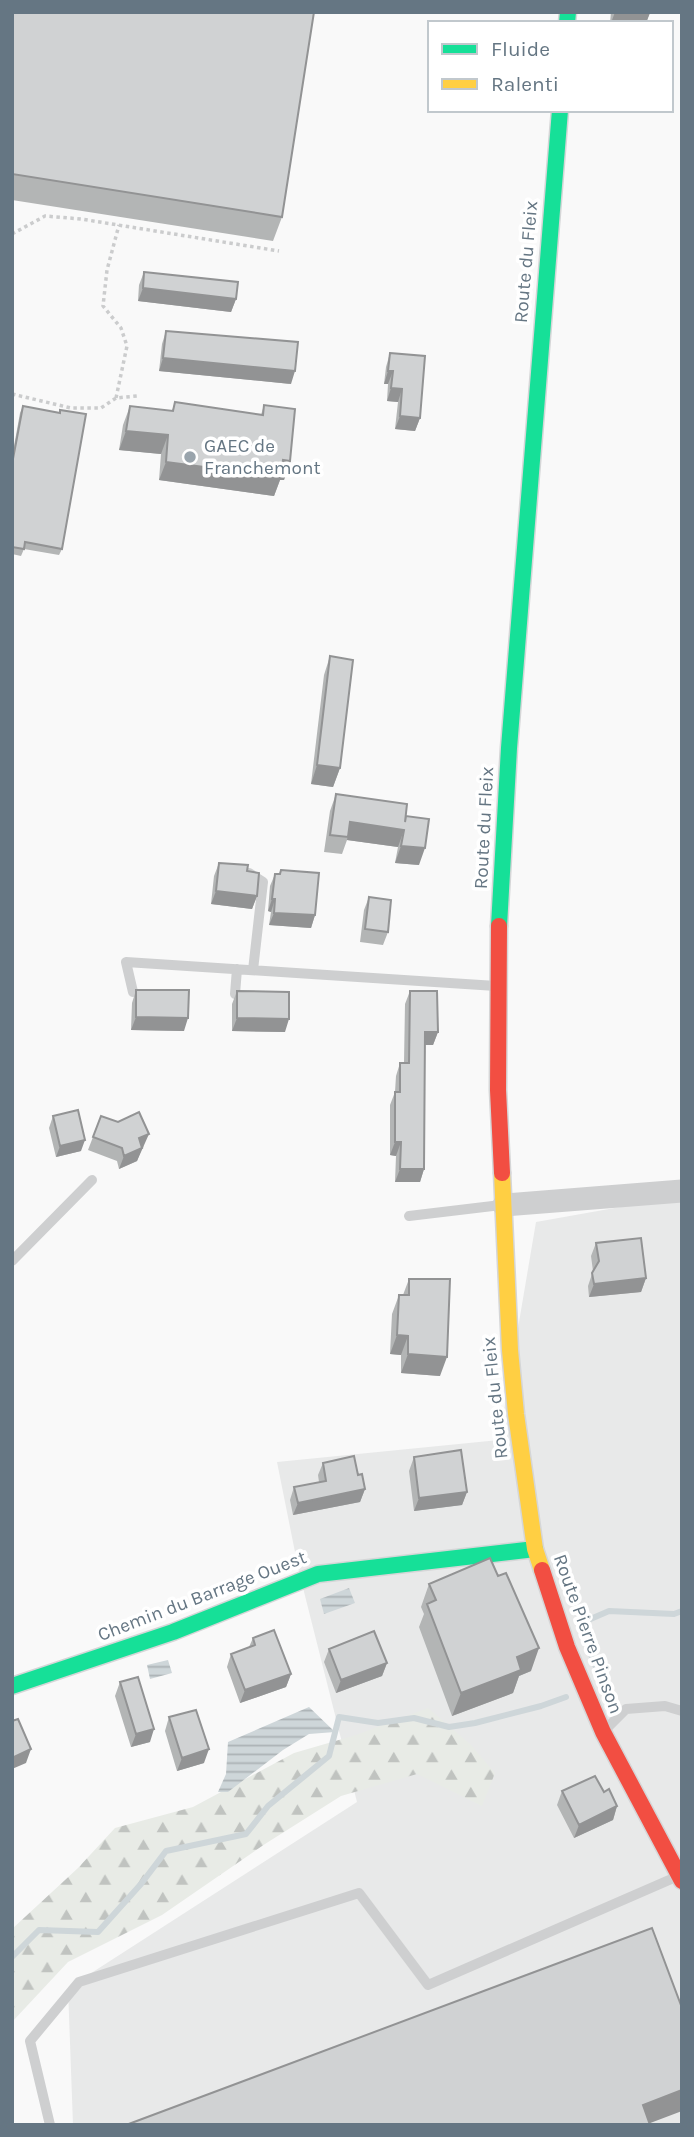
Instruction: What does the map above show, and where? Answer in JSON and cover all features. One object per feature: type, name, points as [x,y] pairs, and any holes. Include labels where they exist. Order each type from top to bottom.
[{"type":"main road","name":"Route du Fleix","points":[[535,1549],[510,1350],[498,1090],[499,930],[509,748],[560,112]]},
{"type":"main road","name":"Chemin du Barrage Ouest","points":[[12,1686],[173,1632],[318,1574],[535,1549]]},
{"type":"main road","name":"Route Pierre Pinson","points":[[535,1549],[567,1647],[603,1732],[680,1879]]},
{"type":"street","points":[[504,1205],[682,1191]]},
{"type":"lane","points":[[240,866],[263,882],[253,970]]},
{"type":"lane","points":[[133,992],[126,962],[499,986]]},
{"type":"lane","points":[[235,993],[237,970]]},
{"type":"lane","points":[[12,1261],[92,1180]]},
{"type":"lane","points":[[409,1216],[504,1205]]},
{"type":"lane","points":[[603,1732],[626,1709],[665,1706],[682,1711]]},
{"type":"lane","points":[[50,2125],[30,2041],[79,1982],[359,1892],[428,1985],[680,1879]]},
{"type":"path","points":[[12,234],[45,216],[81,219],[279,251]]},
{"type":"path","points":[[116,398],[127,346],[121,328],[103,306],[107,270],[119,225]]},
{"type":"path","points":[[12,394],[71,408],[101,408],[116,398],[137,396]]},
{"type":"shaded area","points":[[682,1196],[682,2125],[73,2125],[68,1988],[357,1802],[299,1572],[277,1462],[499,1440],[536,1222]]},
{"type":"shaded area","points":[[349,1588],[355,1603],[324,1614],[320,1599]]},
{"type":"shaded area","points":[[168,1660],[172,1673],[150,1679],[147,1665]]},
{"type":"shaded area","points":[[309,1707],[335,1732],[309,1734],[283,1750],[228,1792],[218,1792],[226,1774],[228,1742]]},
{"type":"green space","points":[[428,1708],[470,1744],[495,1773],[482,1806],[417,1774],[341,1796],[265,1844],[162,1915],[68,1962],[12,2022],[12,1929],[78,1868],[115,1828],[193,1807],[294,1753],[356,1735]]},
{"type":"building","points":[[12,12],[314,12],[282,217],[12,174]]},
{"type":"building","points":[[144,272],[238,282],[236,299],[143,288]]},
{"type":"building","points":[[166,331],[298,342],[295,371],[163,358]]},
{"type":"building","points":[[390,353],[425,356],[420,418],[400,416],[402,389],[391,388],[393,371],[388,371]]},
{"type":"building","points":[[175,402],[263,415],[264,405],[295,409],[290,461],[283,460],[281,477],[166,462],[168,435],[126,431],[130,406],[173,411]]},
{"type":"building","points":[[23,406],[60,413],[60,410],[86,414],[62,549],[25,542],[24,549],[12,547],[12,464]]},
{"type":"building","points":[[330,656],[353,660],[340,768],[317,765]]},
{"type":"building","points":[[336,794],[407,804],[405,822],[406,816],[429,819],[425,848],[401,846],[404,830],[350,822],[348,837],[330,835]]},
{"type":"building","points":[[219,863],[248,865],[247,871],[259,873],[257,896],[216,891]]},
{"type":"building","points":[[281,870],[319,873],[315,915],[274,913],[275,899],[272,899],[275,874],[280,874]]},
{"type":"building","points":[[369,897],[391,900],[388,932],[365,929]]},
{"type":"building","points":[[136,990],[189,990],[188,1018],[136,1017]]},
{"type":"building","points":[[237,991],[289,992],[289,1019],[237,1018]]},
{"type":"building","points":[[410,991],[437,991],[438,1032],[425,1032],[424,1169],[400,1169],[401,1142],[395,1142],[395,1092],[400,1092],[400,1063],[409,1063]]},
{"type":"building","points":[[78,1110],[85,1140],[60,1146],[53,1116]]},
{"type":"building","points":[[139,1112],[149,1134],[139,1138],[142,1148],[124,1156],[122,1148],[93,1137],[101,1116],[118,1122]]},
{"type":"building","points":[[641,1238],[646,1278],[594,1284],[592,1273],[599,1261],[596,1243]]},
{"type":"building","points":[[409,1279],[450,1279],[447,1357],[408,1354],[408,1336],[397,1335],[399,1295],[409,1295]]},
{"type":"building","points":[[461,1450],[467,1492],[419,1498],[414,1457]]},
{"type":"building","points":[[354,1456],[358,1475],[362,1474],[365,1489],[298,1503],[294,1487],[326,1481],[323,1463]]},
{"type":"building","points":[[490,1558],[498,1576],[506,1573],[539,1648],[517,1657],[521,1670],[461,1693],[427,1604],[436,1600],[429,1584]]},
{"type":"building","points":[[274,1630],[291,1674],[245,1690],[231,1654],[255,1645],[253,1638]]},
{"type":"building","points":[[374,1631],[387,1663],[341,1680],[329,1649]]},
{"type":"building","points":[[138,1677],[154,1729],[136,1734],[120,1682]]},
{"type":"building","points":[[196,1710],[209,1749],[182,1758],[169,1717]]},
{"type":"building","points":[[18,1719],[31,1749],[12,1758],[12,1721]]},
{"type":"building","points":[[595,1776],[604,1792],[609,1789],[617,1806],[579,1825],[562,1791]]},
{"type":"building","points":[[652,1928],[682,2008],[682,2090],[643,2105],[650,2125],[126,2125]]},
{"type":"waterway","points":[[601,1680],[579,1624],[609,1611],[674,1614],[682,1611]]},
{"type":"waterway","points":[[12,1957],[39,1930],[98,1932],[166,1851],[246,1834],[268,1806],[329,1756],[339,1717],[378,1723],[414,1718],[449,1727],[475,1723],[566,1697]]},
{"type":"traffic: fast","points":[[567,21],[568,12]]},
{"type":"traffic: fast","points":[[499,926],[509,748],[560,112]]},
{"type":"traffic: fast","points":[[12,1686],[173,1632],[318,1574],[535,1549]]},
{"type":"traffic: slow","points":[[502,1173],[510,1350],[516,1414],[535,1549],[542,1570]]},
{"type":"traffic: jam","points":[[499,926],[498,1090],[502,1173]]},
{"type":"traffic: jam","points":[[542,1570],[567,1647],[603,1732],[682,1881]]},
{"type":"place","name":"GAEC de Franchemont","points":[[190,457]]}]
